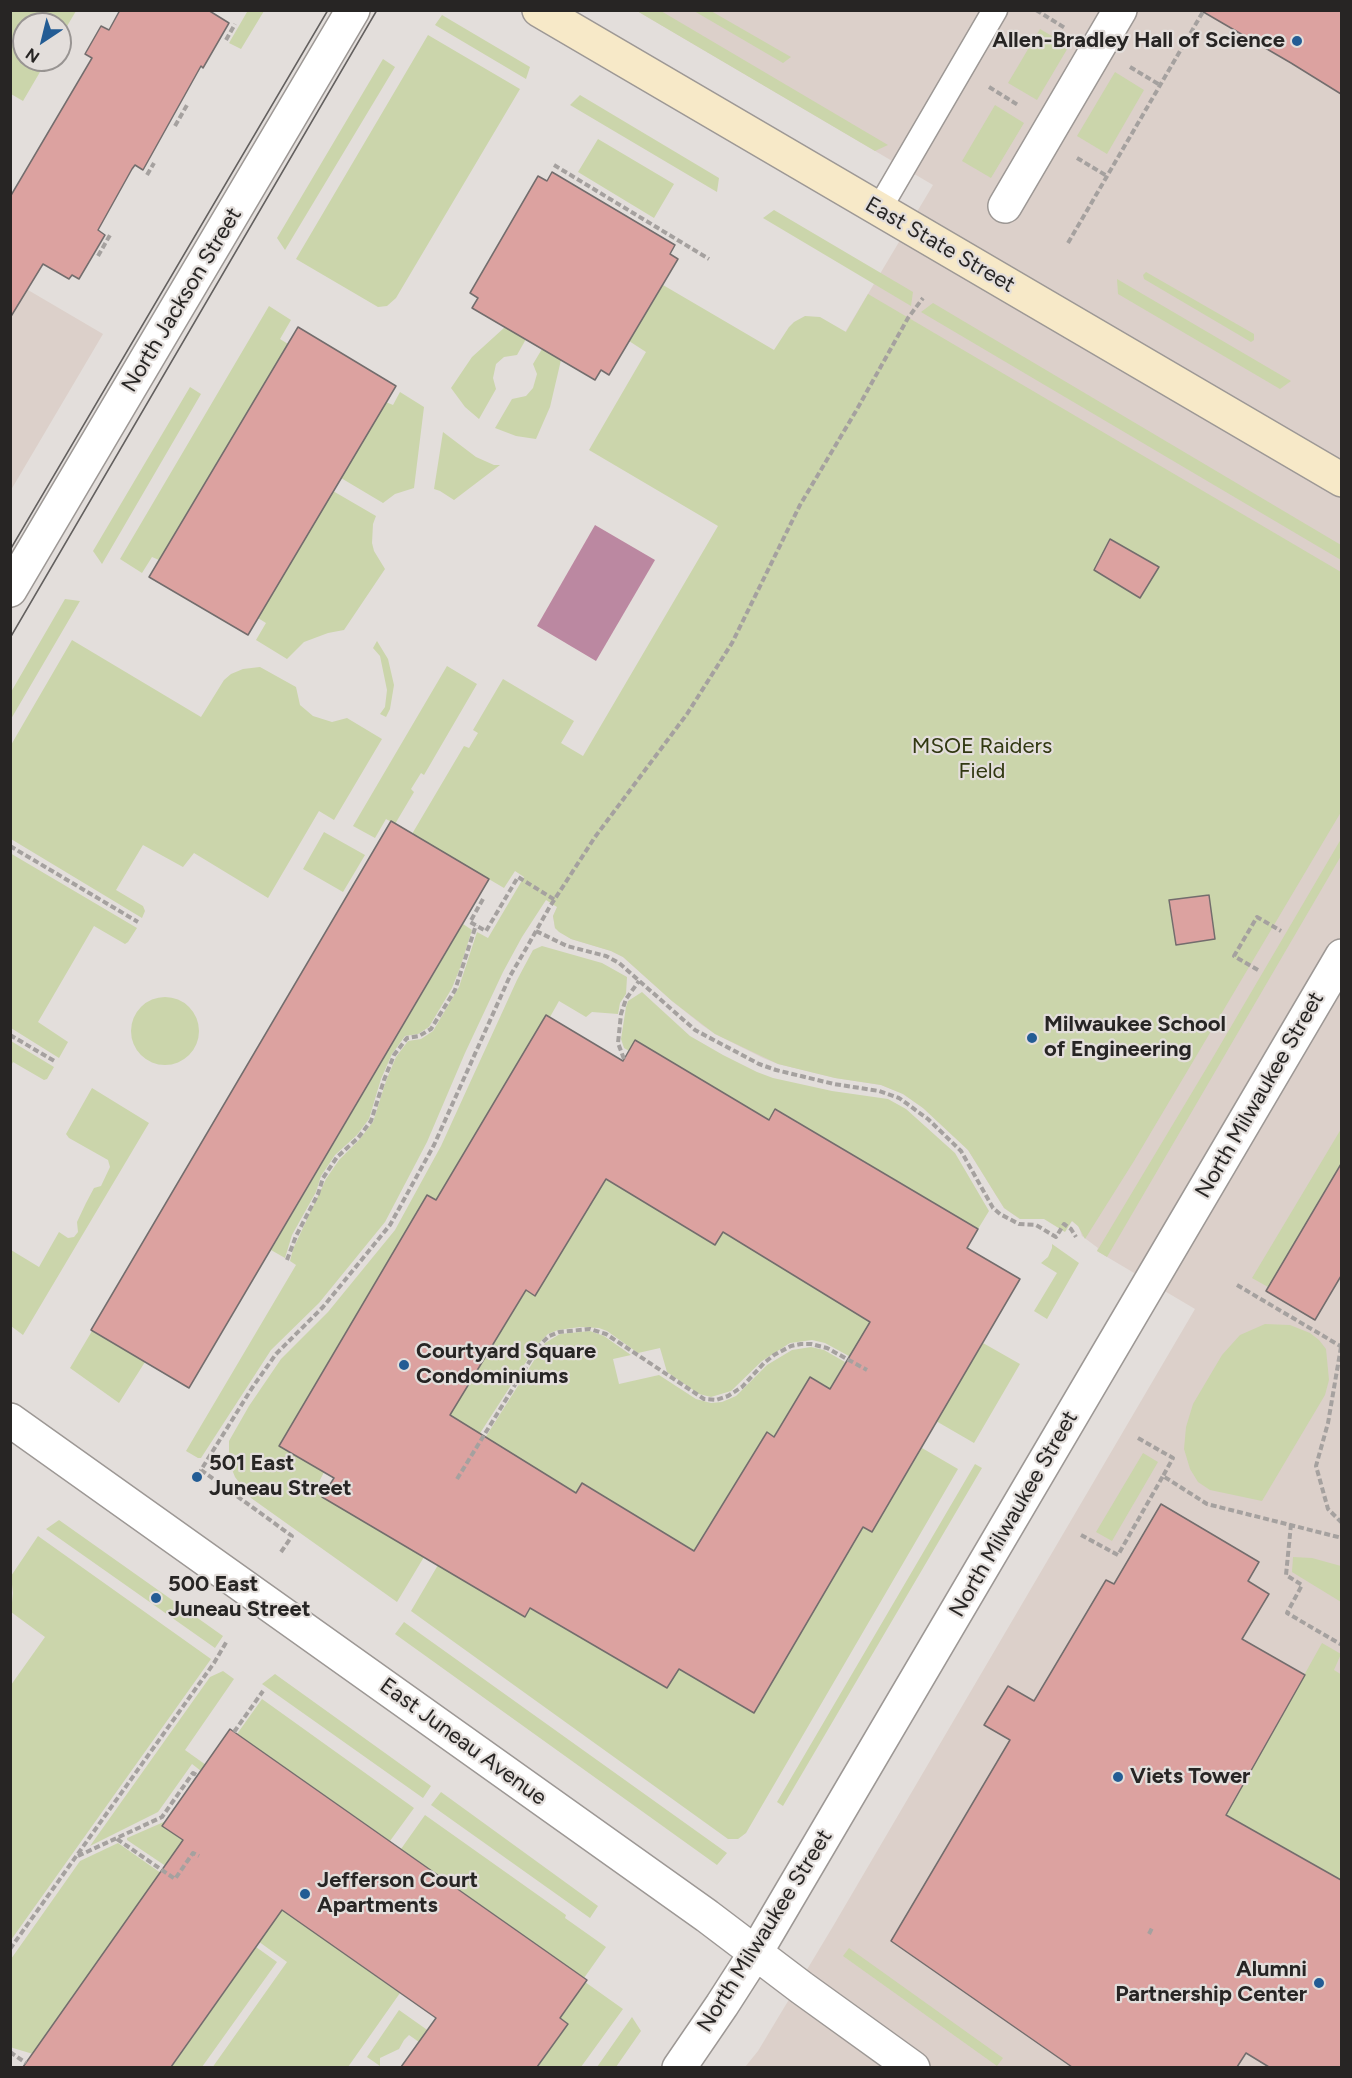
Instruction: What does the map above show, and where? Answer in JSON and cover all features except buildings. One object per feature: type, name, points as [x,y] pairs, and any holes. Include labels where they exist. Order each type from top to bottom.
[{"type":"main road","name":"East State Street","points":[[539,10],[1341,480]]},
{"type":"street","name":"North Jackson Street","points":[[10,590],[354,10]]},
{"type":"street","points":[[1005,206],[1120,10]]},
{"type":"street","name":"North Milwaukee Street","points":[[679,2067],[756,1952],[1341,956]]},
{"type":"street","name":"East Juneau Avenue","points":[[10,1420],[756,1952],[802,1988],[913,2067]]},
{"type":"lane","points":[[879,209],[995,10]]},
{"type":"path","points":[[1068,243],[1204,10]]},
{"type":"path","points":[[226,39],[235,24]]},
{"type":"path","points":[[175,126],[187,105]]},
{"type":"path","points":[[147,176],[154,163]]},
{"type":"path","points":[[554,165],[709,259]]},
{"type":"path","points":[[98,256],[110,235]]},
{"type":"path","points":[[281,1552],[292,1536],[201,1470],[276,1354],[323,1306],[390,1225],[434,1145],[510,976],[595,837],[687,714],[732,643],[800,505],[908,318],[923,298]]},
{"type":"path","points":[[10,846],[138,922]]},
{"type":"path","points":[[483,899],[470,922],[486,931],[518,877],[555,900]]},
{"type":"path","points":[[1258,970],[1234,956],[1254,922],[1257,917],[1281,931]]},
{"type":"path","points":[[287,1260],[324,1178],[337,1157],[358,1138],[371,1121],[394,1055],[407,1038],[419,1036],[431,1029],[455,990],[476,925]]},
{"type":"path","points":[[536,931],[567,945],[606,956],[619,963],[695,1030],[759,1064],[776,1070],[899,1098],[928,1119],[961,1151],[993,1208],[1000,1214],[1019,1224],[1036,1225],[1056,1237],[1064,1224],[1076,1237]]},
{"type":"path","points":[[624,1059],[618,1043],[621,1014],[626,999],[639,981]]},
{"type":"path","points":[[10,1035],[56,1062]]},
{"type":"path","points":[[1237,1285],[1341,1347],[1328,1423],[1316,1466],[1328,1509],[1341,1523]]},
{"type":"path","points":[[457,1479],[539,1346],[549,1336],[559,1332],[590,1329],[606,1334],[704,1399],[716,1400],[728,1396],[742,1387],[774,1355],[791,1346],[801,1344],[827,1348],[867,1370]]},
{"type":"path","points":[[1080,1535],[1118,1555],[1173,1458],[1138,1438]]},
{"type":"path","points":[[1163,1476],[1207,1504],[1341,1538]]},
{"type":"path","points":[[1291,1524],[1286,1575],[1302,1586],[1287,1613],[1341,1645]]},
{"type":"path","points":[[10,1949],[214,1663],[227,1641]]},
{"type":"path","points":[[234,1732],[262,1691]]},
{"type":"path","points":[[76,1857],[162,1817],[193,1773],[198,1776]]},
{"type":"path","points":[[117,1839],[175,1879],[193,1853],[199,1856]]},
{"type":"path","points":[[1149,1934],[1153,1926]]},
{"type":"path","points":[[10,2052],[26,2063]]},
{"type":"shaded area","name":"Milwaukee School of Engineering","points":[[637,11],[1341,11],[1341,2067],[745,2067],[758,2051],[832,1928],[1195,1309],[1097,1251],[1098,1248],[1082,1236],[1079,1227],[1072,1221],[1048,1218],[1020,1219],[1004,1208],[968,1150],[923,1108],[903,1094],[881,1085],[835,1078],[763,1058],[702,1025],[623,957],[571,939],[555,928],[553,916],[819,376],[933,185]]},
{"type":"shaded area","points":[[11,280],[103,334],[11,490]]},
{"type":"shaded area","points":[[595,525],[655,560],[596,661],[537,626]]},
{"type":"green space","points":[[11,10],[76,11],[72,18],[72,12],[12,12],[12,72],[40,72],[23,101],[11,94]]},
{"type":"green space","points":[[244,11],[264,11],[241,49],[229,43],[247,12]]},
{"type":"green space","points":[[637,11],[661,11],[888,145],[875,151]]},
{"type":"green space","points":[[694,11],[711,11],[791,57],[783,63]]},
{"type":"green space","points":[[442,15],[530,67],[526,79],[435,25]]},
{"type":"green space","points":[[1040,29],[1069,46],[1037,100],[1008,83]]},
{"type":"green space","points":[[428,35],[520,89],[396,298],[387,306],[378,307],[296,259]]},
{"type":"green space","points":[[383,59],[395,67],[285,250],[277,238]]},
{"type":"green space","points":[[1115,72],[1144,90],[1107,154],[1077,136]]},
{"type":"green space","points":[[580,95],[719,178],[717,192],[570,105]]},
{"type":"green space","points":[[995,105],[1024,123],[991,178],[962,161]]},
{"type":"green space","points":[[598,139],[674,184],[654,218],[578,172]]},
{"type":"green space","points":[[774,210],[913,292],[911,306],[763,218]]},
{"type":"green space","points":[[1146,272],[1254,334],[1254,340],[1251,342],[1144,279],[1143,275]]},
{"type":"green space","points":[[1117,279],[1291,381],[1280,389],[1118,294]]},
{"type":"green space","name":"MSOE Raiders Field","points":[[663,285],[774,350],[789,327],[805,316],[820,317],[846,332],[868,294],[1341,572],[1341,812],[1134,1161],[1085,1239],[1078,1226],[1072,1221],[1065,1232],[1044,1219],[1020,1219],[1004,1208],[968,1150],[923,1108],[903,1094],[881,1085],[835,1078],[778,1064],[715,1034],[672,1001],[623,957],[571,939],[559,932],[555,928],[553,916],[557,907],[546,900],[503,972],[427,1142],[385,1222],[319,1303],[271,1350],[201,1458],[198,1458],[186,1451],[296,1265],[290,1261],[293,1249],[326,1179],[339,1160],[373,1122],[396,1057],[408,1041],[421,1039],[433,1031],[459,987],[477,932],[488,938],[524,877],[515,871],[504,888],[412,834],[464,746],[469,748],[478,733],[473,730],[503,679],[574,721],[561,743],[583,756],[718,526],[589,450],[646,352],[629,341]]},
{"type":"green space","points":[[933,303],[1341,545],[1341,560],[921,312]]},
{"type":"green space","points":[[269,306],[291,320],[280,339],[288,344],[159,560],[152,557],[142,573],[120,559]]},
{"type":"green space","points":[[505,327],[526,339],[517,355],[504,357],[496,364],[493,378],[496,389],[479,419],[465,407],[451,388],[472,357]]},
{"type":"green space","points":[[542,349],[561,360],[550,407],[536,439],[516,436],[495,428],[512,399],[526,396],[533,388],[537,374],[533,364]]},
{"type":"green space","points":[[190,387],[201,394],[102,564],[93,551]]},
{"type":"green space","points":[[400,392],[424,407],[414,488],[395,494],[383,503],[341,478],[386,402],[393,405]]},
{"type":"green space","points":[[443,432],[476,457],[494,465],[500,465],[454,500],[434,489]]},
{"type":"green space","points":[[333,491],[376,516],[372,543],[385,569],[344,630],[304,642],[287,659],[256,640],[266,623],[258,618]]},
{"type":"green space","points":[[65,599],[80,601],[11,719],[11,692]]},
{"type":"green space","points":[[72,640],[201,717],[224,680],[231,674],[243,669],[260,667],[296,687],[300,705],[313,716],[332,722],[347,718],[382,739],[334,820],[319,811],[268,898],[194,853],[183,867],[143,845],[116,890],[143,906],[145,911],[142,918],[11,839],[11,745]]},
{"type":"green space","points":[[377,641],[388,659],[394,685],[390,709],[386,717],[380,714],[385,707],[387,690],[380,656],[373,648]]},
{"type":"green space","points":[[447,666],[477,684],[424,775],[421,773],[411,789],[414,792],[395,824],[386,819],[375,838],[353,826]]},
{"type":"green space","points":[[324,832],[365,855],[343,892],[303,869]]},
{"type":"green space","points":[[1341,839],[1341,856],[1107,1257],[1097,1251]]},
{"type":"green space","points":[[10,853],[137,928],[125,944],[94,926],[38,1022],[68,1042],[59,1058],[11,1028]]},
{"type":"green space","points":[[463,924],[472,930],[452,988],[429,1027],[418,1034],[405,1036],[392,1054],[381,1079],[369,1119],[357,1135],[335,1155],[321,1176],[316,1192],[292,1235],[285,1258],[271,1250]]},
{"type":"green space","points":[[542,946],[602,963],[627,977],[626,994],[620,1003],[618,1014],[592,1012],[586,1017],[559,1001],[550,1017],[546,1015],[436,1200],[427,1195],[279,1446],[324,1472],[319,1482],[328,1488],[322,1497],[424,1557],[397,1602],[251,1498],[235,1477],[229,1462],[229,1441],[249,1406],[281,1359],[328,1312],[395,1230],[441,1146],[517,980],[533,950]]},
{"type":"green space","points":[[642,992],[690,1036],[757,1072],[773,1078],[832,1091],[888,1099],[906,1109],[955,1153],[989,1211],[978,1229],[776,1109],[769,1120],[636,1041],[629,1051],[624,1048],[621,1039],[626,1007],[628,1001]]},
{"type":"green space","points":[[158,997],[172,997],[184,1002],[194,1012],[199,1031],[194,1050],[184,1060],[172,1065],[158,1065],[146,1060],[136,1050],[131,1038],[131,1024],[136,1012],[146,1002]]},
{"type":"green space","points":[[11,1041],[54,1067],[47,1079],[44,1080],[13,1062],[11,1066]]},
{"type":"green space","points":[[92,1088],[149,1123],[23,1335],[11,1326],[11,1250],[39,1267],[59,1232],[68,1238],[74,1237],[78,1232],[77,1222],[86,1203],[94,1188],[101,1186],[110,1167],[108,1160],[69,1138],[66,1134]]},
{"type":"green space","points":[[1341,1129],[1341,1164],[1268,1287],[1252,1278]]},
{"type":"green space","points":[[606,1179],[715,1245],[723,1232],[889,1333],[869,1367],[825,1343],[812,1340],[790,1343],[762,1361],[731,1391],[711,1397],[699,1394],[667,1372],[660,1348],[638,1353],[599,1328],[580,1327],[558,1330],[548,1334],[537,1345],[455,1472],[428,1451],[526,1290],[534,1295]]},
{"type":"green space","points":[[1052,1244],[1079,1263],[1047,1319],[1034,1311],[1057,1273],[1041,1263],[1048,1257]]},
{"type":"green space","points":[[1265,1324],[1290,1325],[1310,1333],[1319,1340],[1326,1349],[1329,1380],[1325,1395],[1262,1501],[1210,1490],[1198,1482],[1190,1469],[1184,1449],[1186,1427],[1193,1404],[1222,1355],[1240,1335]]},
{"type":"green space","points":[[92,1331],[145,1362],[119,1403],[70,1368]]},
{"type":"green space","points":[[590,1331],[604,1336],[631,1355],[613,1359],[619,1384],[659,1375],[696,1399],[711,1403],[722,1402],[736,1396],[767,1365],[792,1350],[811,1347],[824,1350],[845,1362],[830,1389],[810,1377],[774,1437],[767,1432],[694,1551],[576,1493],[473,1457],[545,1343],[560,1334]]},
{"type":"green space","points":[[983,1343],[1020,1364],[974,1443],[936,1421]]},
{"type":"green space","points":[[922,1448],[958,1469],[746,1833],[738,1839],[728,1839],[411,1611],[438,1565],[525,1617],[530,1608],[667,1688],[679,1668],[863,1527],[872,1531]]},
{"type":"green space","points":[[1143,1453],[1158,1462],[1112,1541],[1096,1532]]},
{"type":"green space","points":[[975,1464],[982,1468],[783,1806],[777,1802]]},
{"type":"green space","points":[[59,1520],[223,1636],[215,1648],[46,1529]]},
{"type":"green space","points":[[38,1536],[211,1659],[11,1940],[11,1685],[45,1637],[11,1612],[13,1593],[11,1576]]},
{"type":"green space","points":[[1293,1557],[1312,1558],[1341,1566],[1341,1602],[1292,1572]]},
{"type":"green space","points":[[404,1622],[727,1853],[717,1865],[710,1860],[395,1634]]},
{"type":"green space","points":[[1322,1643],[1341,1654],[1334,1670],[1342,1675],[1341,1880],[1226,1815]]},
{"type":"green space","points":[[223,1671],[234,1679],[185,1750],[206,1765],[201,1771],[192,1764],[158,1812],[90,1846],[210,1677]]},
{"type":"green space","points":[[275,1674],[431,1786],[423,1798],[262,1684]]},
{"type":"green space","points":[[262,1699],[414,1808],[390,1841],[237,1734]]},
{"type":"green space","points":[[441,1792],[598,1906],[590,1918],[431,1805]]},
{"type":"green space","points":[[425,1815],[566,1915],[565,1918],[606,1947],[584,1978],[401,1849]]},
{"type":"green space","points":[[166,1821],[163,1826],[191,1846],[173,1871],[127,1840]]},
{"type":"green space","points":[[118,1843],[168,1878],[33,2054],[11,2047],[11,1959],[80,1861]]},
{"type":"green space","points":[[267,1899],[400,1993],[348,2067],[212,2068],[287,1962],[244,1931]]},
{"type":"green space","points":[[256,1947],[277,1962],[202,2067],[171,2068]]},
{"type":"green space","points":[[849,1948],[1003,2058],[997,2066],[843,1956]]},
{"type":"green space","points":[[585,1982],[623,2009],[581,2067],[537,2068],[568,2024],[560,2018]]},
{"type":"green space","points":[[399,2010],[457,2051],[419,2042],[409,2035],[399,2049],[380,2058],[380,2066],[367,2057]]},
{"type":"green space","points":[[632,2017],[641,2031],[616,2067],[597,2067]]},
{"type":"tram line","points":[[10,550],[328,10]]},
{"type":"tram line","points":[[10,638],[377,10]]},
{"type":"place","name":"Allen-Bradley Hall of Science","points":[[1297,41]]},
{"type":"place","name":"Milwaukee School of Engineering","points":[[1032,1038]]},
{"type":"place","name":"Courtyard Square Condominiums","points":[[404,1365]]},
{"type":"place","name":"501 East Juneau Street","points":[[197,1477]]},
{"type":"place","name":"500 East Juneau Street","points":[[156,1598]]},
{"type":"place","name":"Viets Tower","points":[[1118,1777]]},
{"type":"place","name":"Jefferson Court Apartments","points":[[305,1894]]},
{"type":"place","name":"Alumni Partnership Center","points":[[1319,1983]]}]
